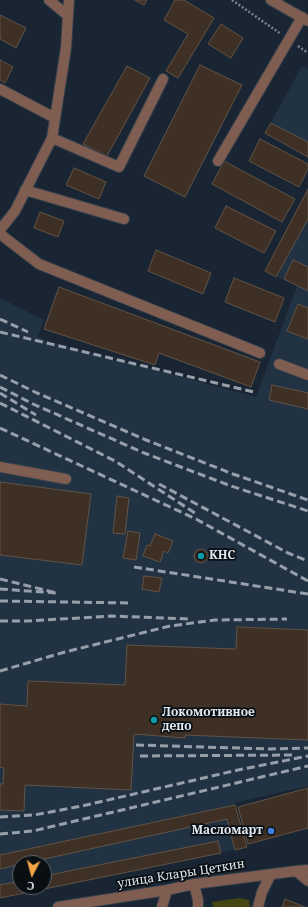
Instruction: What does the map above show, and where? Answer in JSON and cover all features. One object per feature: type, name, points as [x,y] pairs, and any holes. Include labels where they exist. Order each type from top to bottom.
[{"type":"street","points":[[49,0],[67,15]]},
{"type":"street","points":[[0,230],[15,211],[52,138],[66,48],[68,0]]},
{"type":"street","points":[[218,161],[289,40],[305,19],[271,0]]},
{"type":"street","points":[[52,138],[119,167],[163,79]]},
{"type":"street","points":[[0,89],[55,118]]},
{"type":"street","points":[[26,190],[124,219]]},
{"type":"street","points":[[0,234],[39,264],[260,352]]},
{"type":"street","points":[[279,364],[308,376]]},
{"type":"street","points":[[0,467],[66,479]]},
{"type":"street","name":"улица Клары Цеткин","points":[[58,907],[167,890],[194,884],[308,870]]},
{"type":"street","points":[[296,871],[308,881]]},
{"type":"street","points":[[258,907],[262,892],[271,874]]},
{"type":"street","points":[[194,884],[198,907]]},
{"type":"street","points":[[162,907],[167,890]]},
{"type":"path","points":[[232,0],[308,53]]},
{"type":"shaded area","points":[[302,66],[308,70],[308,157],[265,133]]},
{"type":"shaded area","points":[[308,189],[308,786],[234,803],[247,847],[52,887],[52,855],[12,855],[12,895],[15,895],[0,898],[0,298],[44,320],[38,337],[55,343],[256,397],[297,286],[265,271]]},
{"type":"shaded area","points":[[239,898],[249,900],[250,907],[213,907],[212,902]]},
{"type":"building","points":[[135,0],[147,0],[144,5]]},
{"type":"building","points":[[175,0],[184,0],[214,18],[178,78],[166,71],[188,34],[164,20]]},
{"type":"building","points":[[0,15],[26,28],[16,48],[0,39]]},
{"type":"building","points":[[221,24],[243,38],[231,58],[208,44]]},
{"type":"building","points":[[0,60],[13,67],[5,83],[0,80]]},
{"type":"building","points":[[200,65],[242,85],[185,197],[144,176]]},
{"type":"building","points":[[127,66],[150,78],[107,156],[83,144]]},
{"type":"building","points":[[271,123],[308,142],[308,157],[265,133]]},
{"type":"building","points":[[260,139],[308,164],[308,169],[299,187],[249,161]]},
{"type":"building","points":[[224,161],[295,199],[282,222],[212,184]]},
{"type":"building","points":[[74,168],[106,182],[99,199],[66,185]]},
{"type":"building","points":[[308,189],[308,219],[276,277],[265,271]]},
{"type":"building","points":[[226,206],[276,231],[264,253],[215,228]]},
{"type":"building","points":[[40,212],[64,221],[58,237],[34,228]]},
{"type":"building","points":[[156,250],[211,273],[203,294],[148,271]]},
{"type":"building","points":[[293,260],[308,267],[308,291],[284,279]]},
{"type":"building","points":[[234,278],[284,298],[275,322],[225,302]]},
{"type":"building","points":[[59,287],[260,362],[251,387],[159,353],[155,365],[44,329]]},
{"type":"building","points":[[298,304],[308,308],[308,339],[287,331]]},
{"type":"building","points":[[272,385],[308,393],[308,409],[269,400]]},
{"type":"building","points":[[0,482],[91,494],[82,565],[0,555]]},
{"type":"building","points":[[117,496],[129,498],[125,534],[113,533]]},
{"type":"building","points":[[128,531],[140,533],[136,560],[123,558]]},
{"type":"building","points":[[155,534],[173,541],[168,553],[164,551],[160,562],[143,556],[147,545],[150,546]]},
{"type":"building","name":"КНС","points":[[198,549],[204,549],[208,553],[208,559],[204,563],[198,563],[194,559],[194,553]]},
{"type":"building","points":[[144,576],[162,578],[159,592],[142,589]]},
{"type":"building","name":"Локомотивное депо","points":[[237,627],[308,630],[308,740],[185,735],[185,738],[134,734],[131,790],[25,785],[24,811],[0,810],[0,784],[3,784],[4,768],[0,767],[0,704],[27,706],[28,681],[125,685],[127,645],[236,649]]},
{"type":"building","points":[[308,788],[308,828],[248,844],[238,807]]},
{"type":"building","points":[[235,805],[247,847],[235,850],[227,819],[52,857],[52,855],[12,855],[12,866],[0,869],[0,855]]},
{"type":"building","points":[[218,841],[221,853],[52,887],[52,874]]},
{"type":"building","points":[[12,883],[12,895],[15,895],[0,898],[0,885]]},
{"type":"building","points":[[285,899],[305,907],[282,907]]},
{"type":"railway","points":[[0,319],[28,332]]},
{"type":"railway","points":[[0,332],[254,392]]},
{"type":"railway","points":[[0,375],[37,393],[146,440],[233,474],[308,500]]},
{"type":"railway","points":[[0,387],[33,404],[144,453],[231,486],[308,511]]},
{"type":"railway","points":[[0,393],[36,415]]},
{"type":"railway","points":[[0,403],[115,461],[198,515]]},
{"type":"railway","points":[[0,428],[196,519],[308,581]]},
{"type":"railway","points":[[159,484],[288,553],[308,561]]},
{"type":"railway","points":[[134,567],[308,594]]},
{"type":"railway","points":[[0,579],[57,593],[0,589]]},
{"type":"railway","points":[[0,601],[129,603]]},
{"type":"railway","points":[[0,621],[29,621],[111,616],[191,619]]},
{"type":"railway","points":[[0,671],[65,652],[170,626],[215,620],[287,619]]},
{"type":"railway","points":[[136,745],[270,749],[308,748]]},
{"type":"railway","points":[[140,756],[292,755]]},
{"type":"railway","points":[[0,817],[34,815],[82,806],[238,770],[308,756]]},
{"type":"railway","points":[[0,834],[33,831],[308,766]]},
{"type":"place","name":"КНС","points":[[201,556]]},
{"type":"place","name":"Локомотивное депо","points":[[154,720]]},
{"type":"place","name":"Масломарт","points":[[271,831]]}]
